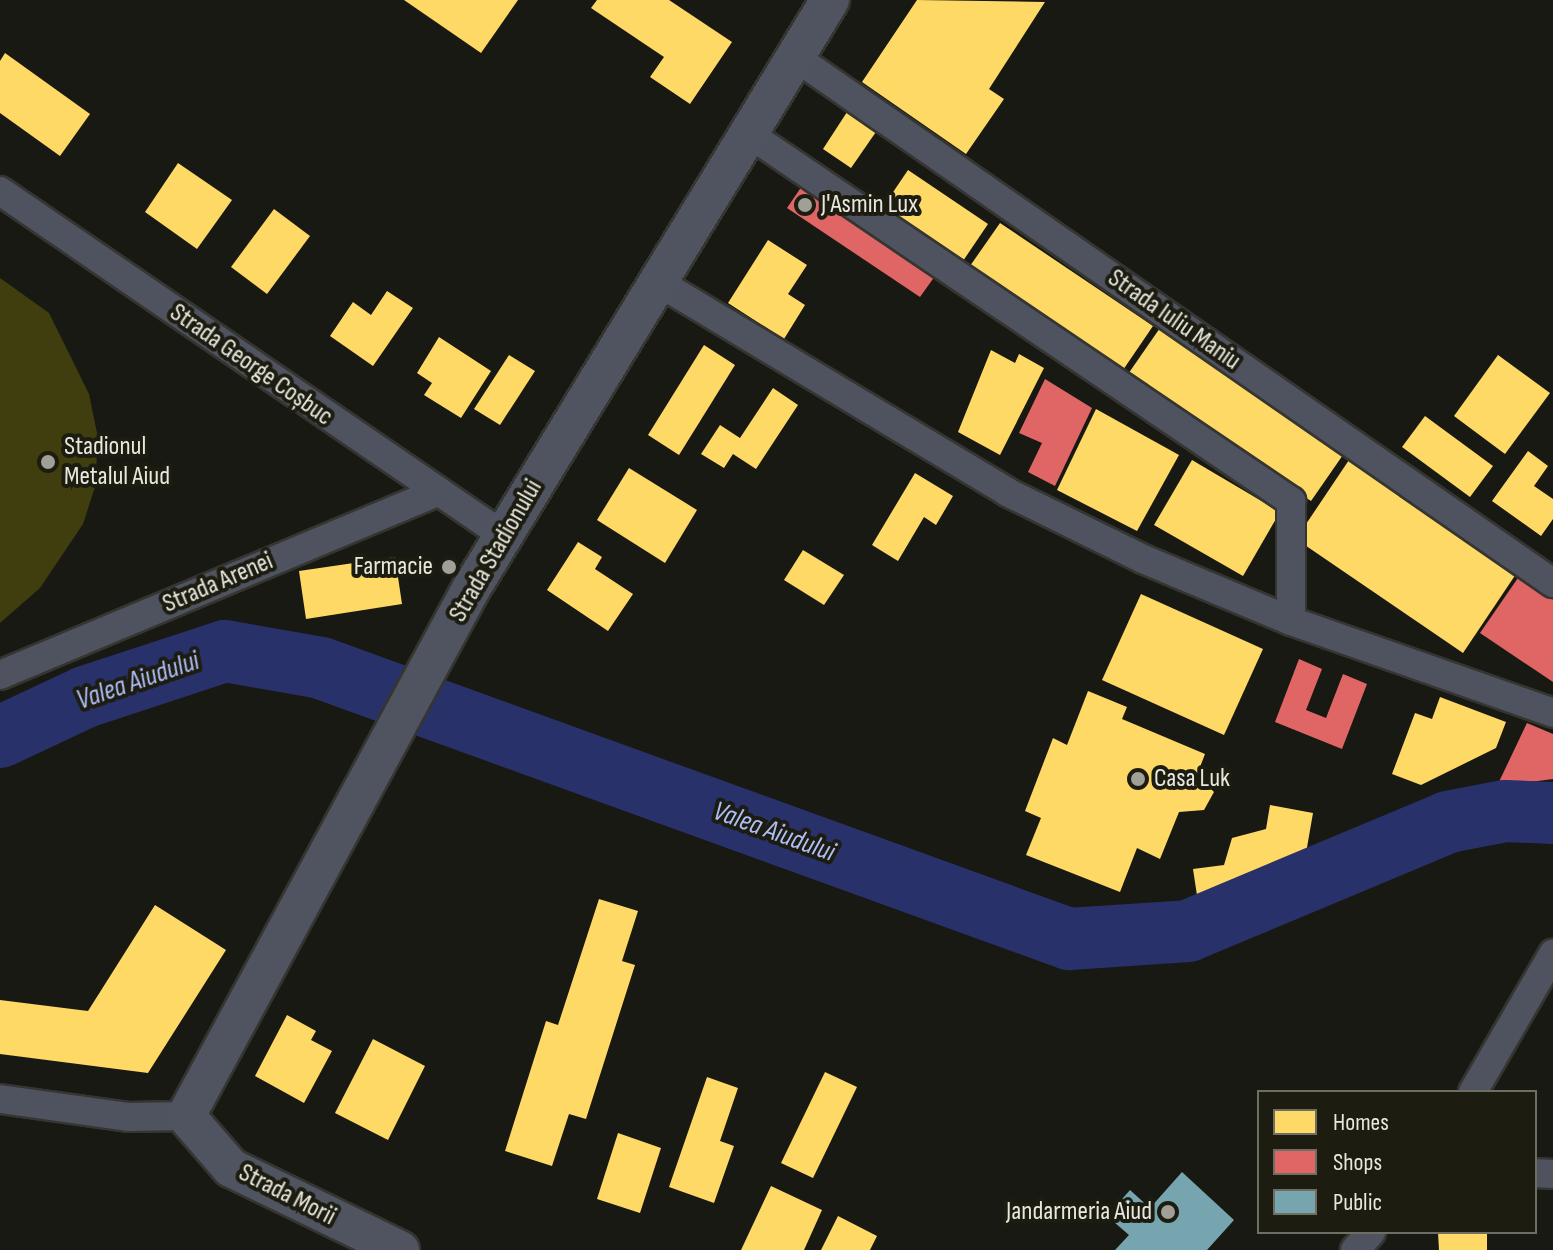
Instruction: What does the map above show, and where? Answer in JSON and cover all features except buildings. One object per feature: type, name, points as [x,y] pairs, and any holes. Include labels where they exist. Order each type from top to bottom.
[{"type":"main road","name":"Strada Stadionului","points":[[186,1116],[206,1071],[372,777],[471,589],[830,0]]},
{"type":"main road","name":"Strada Morii","points":[[186,1116],[231,1168],[400,1250]]},
{"type":"street","name":"Strada Iuliu Maniu","points":[[795,57],[1553,583]]},
{"type":"street","points":[[749,134],[1291,501],[1291,621]]},
{"type":"street","name":"Strada George Coșbuc","points":[[0,191],[436,493],[504,536]]},
{"type":"street","points":[[658,282],[1007,492],[1143,559],[1291,621],[1553,713]]},
{"type":"street","name":"Strada Arenei","points":[[0,675],[436,493]]},
{"type":"street","points":[[1474,1090],[1553,954]]},
{"type":"street","points":[[0,1099],[128,1117],[186,1116]]},
{"type":"street","points":[[1355,1250],[1369,1234]]},
{"type":"shaded area","name":"Stadionul Metalul Aiud","points":[[0,278],[49,313],[89,394],[98,438],[95,487],[83,524],[40,588],[0,623]]},
{"type":"waterway","name":"Valea Aiudului","points":[[0,737],[85,697],[225,651],[321,668],[1069,939],[1188,931],[1448,822],[1505,811],[1553,813]]},
{"type":"place","name":"J'Asmin Lux","points":[[805,205]]},
{"type":"place","name":"Stadionul Metalul Aiud","points":[[48,462]]},
{"type":"place","name":"Farmacie","points":[[449,567]]},
{"type":"place","name":"Casa Luk","points":[[1138,779]]},
{"type":"place","name":"Jandarmeria Aiud","points":[[1168,1212]]}]
